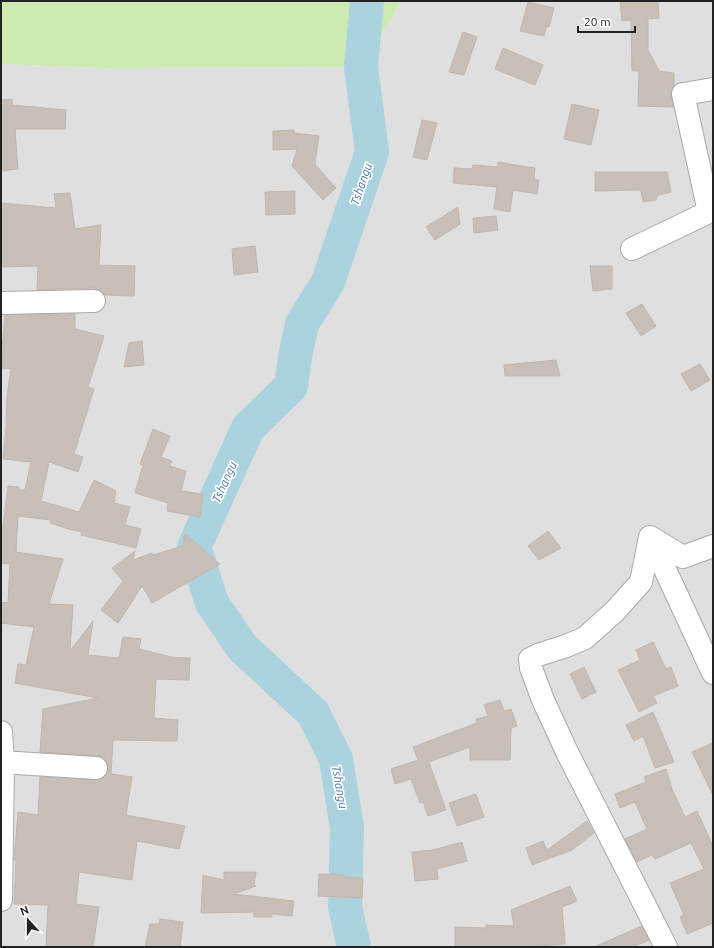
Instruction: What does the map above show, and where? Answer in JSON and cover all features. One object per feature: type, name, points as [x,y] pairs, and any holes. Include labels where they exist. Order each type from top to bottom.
[{"type":"street","points":[[632,249],[711,211],[683,94],[713,89]]},
{"type":"street","points":[[1,303],[94,301]]},
{"type":"street","points":[[650,537],[682,557],[713,546]]},
{"type":"street","points":[[650,537],[713,673]]},
{"type":"street","points":[[650,537],[641,582],[615,611],[585,638],[530,659],[531,668],[566,752],[628,870],[666,947]]},
{"type":"street","points":[[1,732],[1,900]]},
{"type":"street","points":[[2,762],[96,768]]},
{"type":"shaded area","points":[[400,1],[713,1],[713,947],[1,947],[1,64],[101,68],[361,67],[397,9]]},
{"type":"green space","points":[[1,1],[400,1],[397,9],[361,67],[101,68],[1,64]]},
{"type":"building","points":[[620,1],[658,1],[659,18],[648,19],[648,50],[659,71],[674,73],[674,86],[671,90],[673,107],[638,106],[639,71],[632,71],[631,20],[622,21]]},
{"type":"building","points":[[528,2],[554,8],[549,27],[546,27],[544,36],[520,31]]},
{"type":"building","points":[[463,32],[477,37],[464,75],[449,72]]},
{"type":"building","points":[[503,48],[543,65],[535,85],[495,69]]},
{"type":"building","points":[[12,99],[12,105],[66,110],[65,129],[15,129],[18,169],[1,171],[1,100]]},
{"type":"building","points":[[572,104],[599,110],[591,145],[564,139]]},
{"type":"building","points":[[422,120],[437,123],[427,160],[413,157]]},
{"type":"building","points":[[294,130],[294,133],[319,136],[315,164],[336,188],[323,200],[292,166],[297,149],[273,150],[273,131]]},
{"type":"building","points":[[498,162],[535,168],[534,179],[539,180],[537,194],[513,190],[510,212],[494,209],[497,187],[453,183],[454,168],[472,169],[473,165],[498,167]]},
{"type":"building","points":[[595,172],[667,172],[671,192],[658,195],[656,200],[643,202],[641,190],[595,191]]},
{"type":"building","points":[[295,191],[295,214],[266,215],[265,192]]},
{"type":"building","points":[[70,193],[75,229],[101,225],[99,265],[135,266],[134,296],[105,295],[100,290],[94,288],[37,290],[38,266],[1,267],[1,203],[56,208],[54,194]]},
{"type":"building","points":[[458,207],[460,224],[435,240],[426,227]]},
{"type":"building","points":[[496,216],[498,230],[474,233],[473,218]]},
{"type":"building","points":[[255,246],[258,272],[234,275],[232,249]]},
{"type":"building","points":[[590,266],[612,266],[612,289],[593,291]]},
{"type":"building","points":[[642,304],[656,326],[641,336],[626,313]]},
{"type":"building","points":[[75,314],[75,329],[104,336],[88,387],[94,389],[74,454],[83,457],[78,472],[49,462],[41,501],[79,512],[94,480],[116,491],[114,503],[130,507],[125,525],[141,529],[136,548],[81,535],[82,532],[50,523],[51,520],[18,516],[16,552],[63,559],[49,604],[73,605],[70,651],[93,621],[88,655],[119,658],[123,637],[141,639],[139,649],[171,657],[190,658],[189,680],[156,679],[154,718],[178,720],[177,741],[113,740],[111,774],[132,777],[126,815],[185,826],[179,849],[137,841],[132,880],[79,872],[76,904],[99,907],[93,947],[46,947],[48,905],[14,904],[16,860],[14,860],[18,812],[38,815],[40,777],[96,780],[102,779],[106,775],[108,768],[107,762],[103,757],[40,752],[43,709],[98,698],[15,683],[18,664],[26,665],[34,627],[1,623],[1,602],[8,603],[10,564],[1,563],[1,527],[3,527],[8,486],[19,487],[19,490],[25,490],[31,462],[3,459],[7,395],[11,369],[2,368],[2,349],[5,315]]},
{"type":"building","points":[[142,341],[144,365],[124,367],[129,343]]},
{"type":"building","points":[[556,360],[560,376],[505,376],[504,365]]},
{"type":"building","points":[[700,364],[710,380],[691,391],[681,374]]},
{"type":"building","points":[[153,429],[170,436],[161,457],[172,461],[170,466],[186,471],[181,491],[203,494],[200,517],[167,511],[168,503],[135,493],[143,465],[140,464]]},
{"type":"building","points":[[548,531],[561,548],[539,560],[528,546]]},
{"type":"building","points":[[185,534],[220,564],[152,603],[142,586],[118,623],[101,610],[123,581],[112,568],[135,551],[133,560],[152,553],[153,555],[183,546]]},
{"type":"building","points":[[653,642],[666,669],[671,667],[678,686],[653,696],[657,703],[639,712],[618,670],[640,660],[636,650]]},
{"type":"building","points":[[584,667],[596,692],[582,699],[570,674]]},
{"type":"building","points":[[500,700],[504,711],[511,709],[517,726],[511,728],[510,760],[470,760],[470,747],[429,762],[446,810],[428,816],[423,802],[420,803],[411,779],[395,784],[391,769],[418,760],[413,747],[477,723],[476,719],[488,716],[484,705]]},
{"type":"building","points":[[653,712],[674,762],[655,768],[643,736],[634,741],[626,725]]},
{"type":"building","points":[[713,743],[713,795],[692,752]]},
{"type":"building","points":[[666,769],[672,789],[685,817],[697,811],[713,846],[713,923],[687,934],[680,917],[684,915],[670,883],[704,869],[691,843],[655,859],[652,855],[637,862],[625,839],[647,829],[635,802],[620,808],[615,794],[646,782],[644,777]]},
{"type":"building","points":[[476,794],[484,817],[457,826],[449,803]]},
{"type":"building","points":[[587,821],[594,833],[572,850],[532,865],[526,848],[543,841],[547,850]]},
{"type":"building","points":[[462,842],[467,861],[437,869],[438,879],[415,881],[412,852],[433,850]]},
{"type":"building","points":[[224,872],[256,872],[254,885],[256,886],[234,894],[294,901],[292,916],[272,914],[272,917],[254,917],[254,912],[201,913],[203,875],[224,880]]},
{"type":"building","points":[[319,874],[344,875],[344,877],[363,878],[362,898],[318,896]]},
{"type":"building","points":[[570,886],[577,901],[562,907],[565,944],[525,947],[455,947],[455,927],[486,928],[486,925],[514,926],[511,910]]},
{"type":"building","points":[[160,919],[183,922],[180,947],[145,947],[150,924],[159,924]]},
{"type":"building","points":[[642,926],[649,940],[632,947],[594,947]]},
{"type":"waterway","name":"Tshangu","points":[[354,947],[345,907],[347,828],[336,759],[313,713],[242,647],[212,603],[194,547],[248,428],[291,386],[302,324],[328,282],[372,152],[361,67],[367,1]]}]
